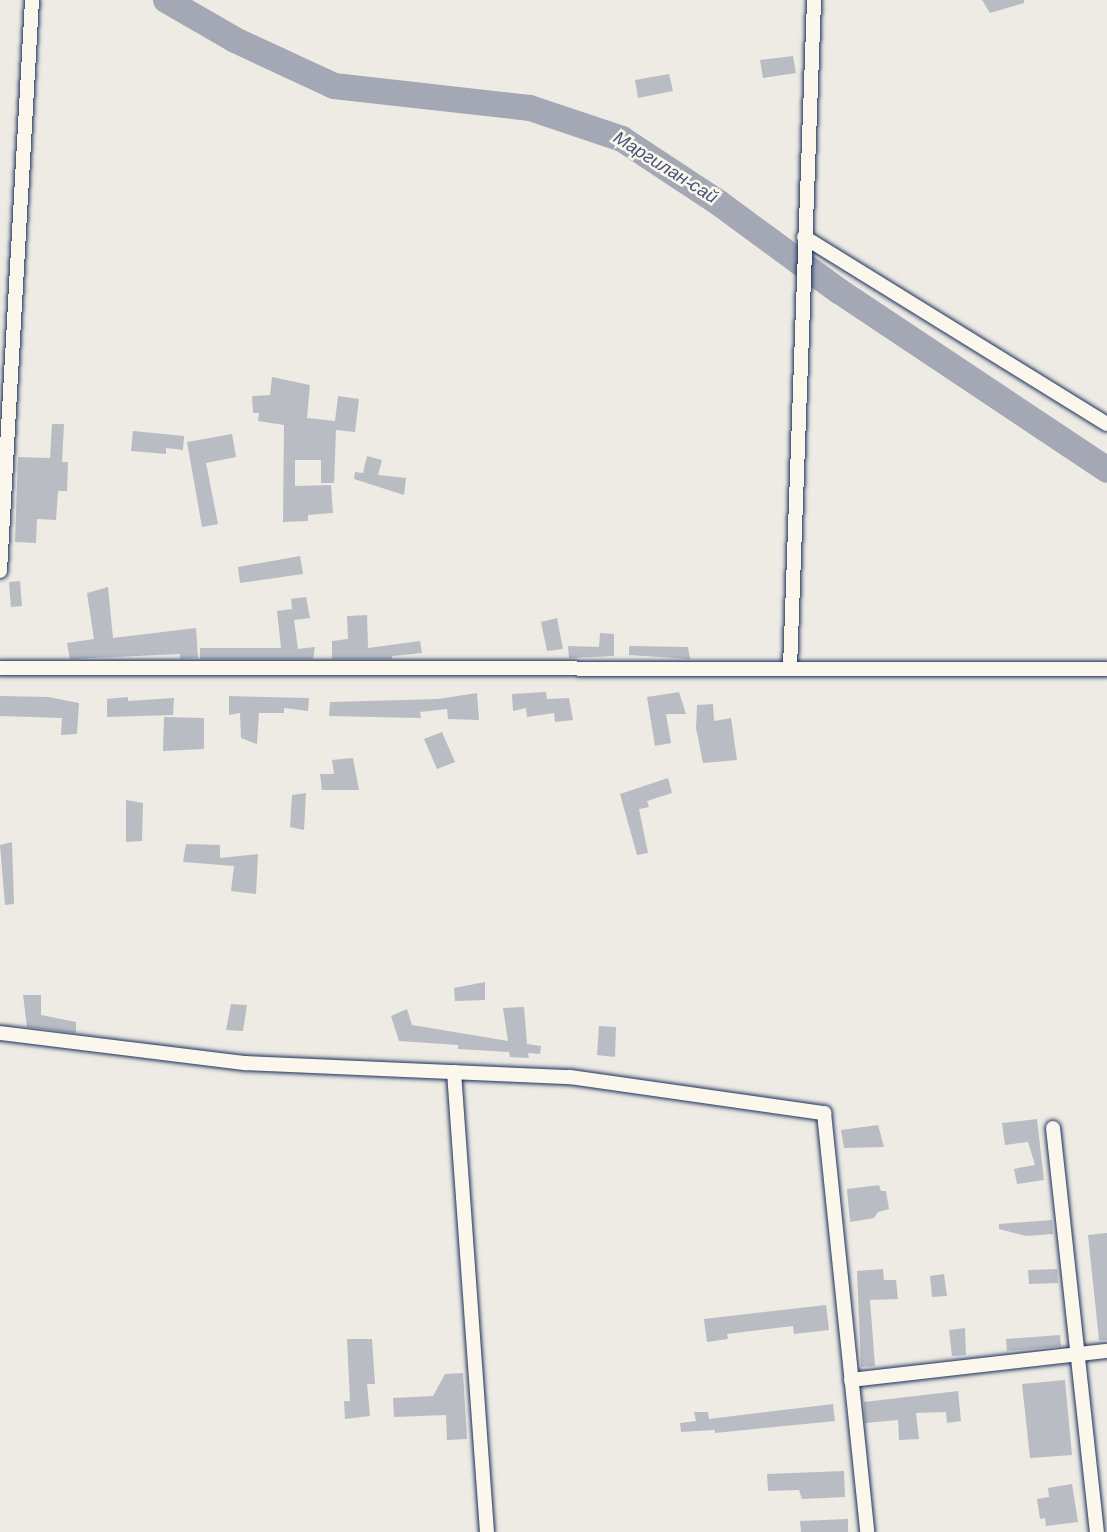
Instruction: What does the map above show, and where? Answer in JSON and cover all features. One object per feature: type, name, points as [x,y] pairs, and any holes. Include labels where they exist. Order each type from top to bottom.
[{"type":"street","points":[[0,571],[4,451],[32,0]]},
{"type":"street","points":[[790,669],[814,0]]},
{"type":"street","points":[[804,237],[1107,424]]},
{"type":"street","points":[[0,668],[1107,669]]},
{"type":"street","points":[[0,1033],[245,1063],[570,1077],[824,1113],[867,1532]]},
{"type":"street","points":[[454,1072],[487,1532]]},
{"type":"street","points":[[1053,1128],[1097,1532]]},
{"type":"street","points":[[851,1380],[1107,1352]]},
{"type":"building","points":[[982,0],[1024,0],[1024,3],[990,13]]},
{"type":"building","points":[[793,56],[796,73],[763,78],[760,60]]},
{"type":"building","points":[[669,74],[673,91],[638,98],[635,80]]},
{"type":"building","points":[[272,377],[310,385],[307,418],[335,421],[338,396],[359,399],[355,432],[336,430],[334,483],[321,483],[321,460],[295,460],[295,486],[331,485],[333,513],[308,515],[308,521],[283,522],[284,425],[258,421],[259,413],[253,413],[252,396],[270,395]]},
{"type":"building","points":[[52,424],[64,424],[62,462],[68,462],[67,491],[58,491],[56,520],[37,519],[36,543],[15,542],[18,457],[50,458]]},
{"type":"building","points":[[133,431],[184,436],[183,450],[166,448],[166,454],[131,451]]},
{"type":"building","points":[[232,434],[236,457],[206,463],[218,524],[202,527],[187,442]]},
{"type":"building","points":[[367,456],[382,460],[378,475],[406,478],[404,495],[354,479],[355,472],[363,473]]},
{"type":"building","points":[[300,556],[303,574],[240,583],[238,567]]},
{"type":"building","points":[[20,581],[22,606],[11,607],[9,582]]},
{"type":"building","points":[[108,587],[113,638],[196,628],[198,658],[180,659],[180,654],[70,659],[67,643],[94,639],[87,593]]},
{"type":"building","points":[[306,597],[310,618],[294,620],[298,649],[315,647],[313,659],[200,659],[200,648],[281,648],[277,611],[292,609],[291,599]]},
{"type":"building","points":[[367,615],[368,648],[420,641],[422,653],[392,656],[392,659],[332,659],[332,641],[348,639],[347,616]]},
{"type":"building","points":[[557,618],[563,649],[547,651],[541,622]]},
{"type":"building","points":[[600,633],[614,634],[614,656],[569,658],[568,646],[599,647]]},
{"type":"building","points":[[629,646],[688,647],[690,659],[629,655]]},
{"type":"building","points":[[546,692],[547,699],[569,698],[573,720],[555,722],[554,713],[527,717],[526,708],[513,711],[512,694]]},
{"type":"building","points":[[679,692],[686,714],[666,714],[671,743],[655,746],[647,697]]},
{"type":"building","points":[[477,693],[479,720],[448,719],[447,709],[420,712],[421,718],[329,716],[330,702],[438,699]]},
{"type":"building","points":[[0,696],[48,697],[79,703],[77,734],[61,735],[62,718],[0,716]]},
{"type":"building","points":[[229,696],[309,698],[308,711],[284,708],[284,713],[259,713],[257,744],[241,738],[240,713],[229,715]]},
{"type":"building","points":[[128,697],[128,701],[174,698],[173,715],[107,717],[107,699]]},
{"type":"building","points":[[713,704],[714,721],[731,718],[737,760],[703,763],[696,728],[697,705]]},
{"type":"building","points":[[164,717],[204,718],[204,749],[163,751]]},
{"type":"building","points":[[442,732],[455,762],[437,769],[424,739]]},
{"type":"building","points":[[353,758],[359,790],[322,790],[320,774],[334,774],[332,760]]},
{"type":"building","points":[[668,778],[672,793],[647,801],[649,807],[639,809],[648,853],[637,855],[620,794]]},
{"type":"building","points":[[306,793],[304,830],[290,827],[292,795]]},
{"type":"building","points":[[126,800],[143,803],[142,841],[126,842]]},
{"type":"building","points":[[12,842],[14,904],[5,905],[0,845]]},
{"type":"building","points":[[186,844],[220,845],[220,858],[258,854],[256,894],[231,891],[234,866],[183,862]]},
{"type":"building","points":[[485,982],[485,1000],[455,1001],[454,988]]},
{"type":"building","points":[[23,995],[41,995],[41,1015],[76,1022],[76,1033],[27,1027]]},
{"type":"building","points":[[231,1004],[247,1005],[243,1031],[226,1030]]},
{"type":"building","points":[[524,1007],[527,1044],[541,1046],[540,1054],[528,1053],[529,1058],[510,1057],[509,1052],[458,1049],[458,1045],[399,1041],[391,1016],[407,1009],[412,1025],[508,1041],[503,1008]]},
{"type":"building","points":[[599,1026],[616,1027],[615,1057],[597,1055]]},
{"type":"building","points":[[1037,1119],[1044,1180],[1017,1184],[1014,1169],[1035,1165],[1028,1142],[1005,1145],[1002,1123]]},
{"type":"building","points":[[878,1125],[884,1147],[844,1148],[841,1130]]},
{"type":"building","points":[[879,1185],[881,1191],[886,1191],[889,1209],[878,1212],[874,1218],[850,1222],[847,1189]]},
{"type":"building","points":[[1052,1220],[1053,1234],[1026,1236],[999,1229],[999,1224]]},
{"type":"building","points":[[1107,1233],[1107,1340],[1099,1340],[1088,1235]]},
{"type":"building","points":[[883,1269],[884,1280],[896,1280],[898,1299],[870,1300],[875,1366],[861,1367],[857,1271]]},
{"type":"building","points":[[1057,1269],[1058,1283],[1029,1284],[1028,1270]]},
{"type":"building","points":[[944,1274],[947,1296],[932,1297],[930,1276]]},
{"type":"building","points":[[826,1305],[829,1330],[794,1334],[793,1326],[727,1334],[728,1339],[707,1342],[704,1319]]},
{"type":"building","points":[[965,1328],[966,1355],[952,1356],[949,1330]]},
{"type":"building","points":[[1060,1335],[1061,1346],[1007,1351],[1006,1339]]},
{"type":"building","points":[[347,1339],[372,1339],[375,1384],[367,1384],[370,1416],[345,1419],[344,1401],[350,1401]]},
{"type":"building","points":[[463,1373],[467,1439],[447,1440],[446,1415],[394,1417],[393,1398],[433,1396],[445,1374]]},
{"type":"building","points":[[1065,1380],[1072,1455],[1030,1458],[1022,1384]]},
{"type":"building","points":[[958,1391],[961,1421],[947,1423],[946,1412],[916,1413],[919,1439],[899,1440],[898,1420],[865,1423],[864,1402]]},
{"type":"building","points":[[833,1404],[835,1421],[715,1433],[715,1430],[681,1432],[680,1423],[696,1421],[694,1412],[708,1412],[709,1419]]},
{"type":"building","points":[[844,1471],[845,1497],[802,1499],[799,1490],[768,1491],[767,1474]]},
{"type":"building","points":[[1072,1484],[1078,1522],[1046,1526],[1045,1518],[1040,1519],[1037,1499],[1049,1497],[1048,1488]]},
{"type":"building","points":[[848,1519],[848,1532],[801,1532],[800,1521]]},
{"type":"waterway","name":"Маргилан-сай","points":[[166,0],[235,40],[334,86],[530,108],[622,139],[719,203],[839,291],[1107,470]]}]
